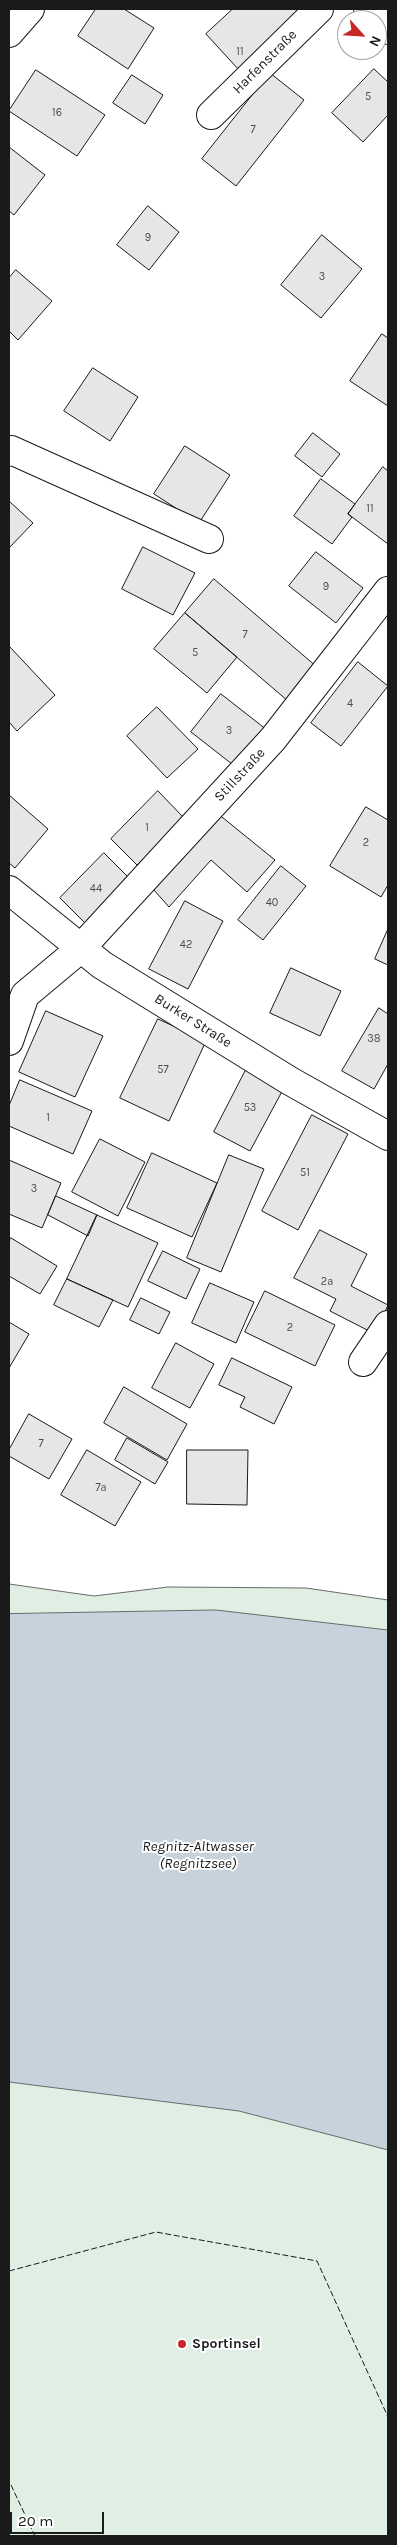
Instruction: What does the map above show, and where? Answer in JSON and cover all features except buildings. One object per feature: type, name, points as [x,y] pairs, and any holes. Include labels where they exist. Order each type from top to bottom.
[{"type":"street","points":[[9,33],[30,9]]},
{"type":"street","name":"Harfenstraße","points":[[211,115],[319,9]]},
{"type":"street","points":[[368,9],[388,30]]},
{"type":"street","points":[[9,452],[10,450],[210,539]]},
{"type":"street","name":"Stillstraße","points":[[17,995],[80,949],[274,739],[388,591]]},
{"type":"street","name":"Burker Straße","points":[[9,890],[102,965],[205,1030],[388,1136]]},
{"type":"street","points":[[9,1041],[17,995]]},
{"type":"street","points":[[363,1362],[388,1325]]},
{"type":"green space","points":[[9,1584],[94,1596],[168,1587],[306,1588],[388,1600],[388,2536],[9,2536]]},
{"type":"water","name":"Regnitz-Altwasser (Regnitzsee)","points":[[216,1610],[388,1630],[388,2150],[239,2111],[9,2082],[9,1614]]},
{"type":"fence","points":[[9,2271],[156,2232],[317,2261],[388,2417]]},
{"type":"fence","points":[[11,2485],[35,2536]]},
{"type":"place","name":"Sportinsel","points":[[182,2344]]}]
